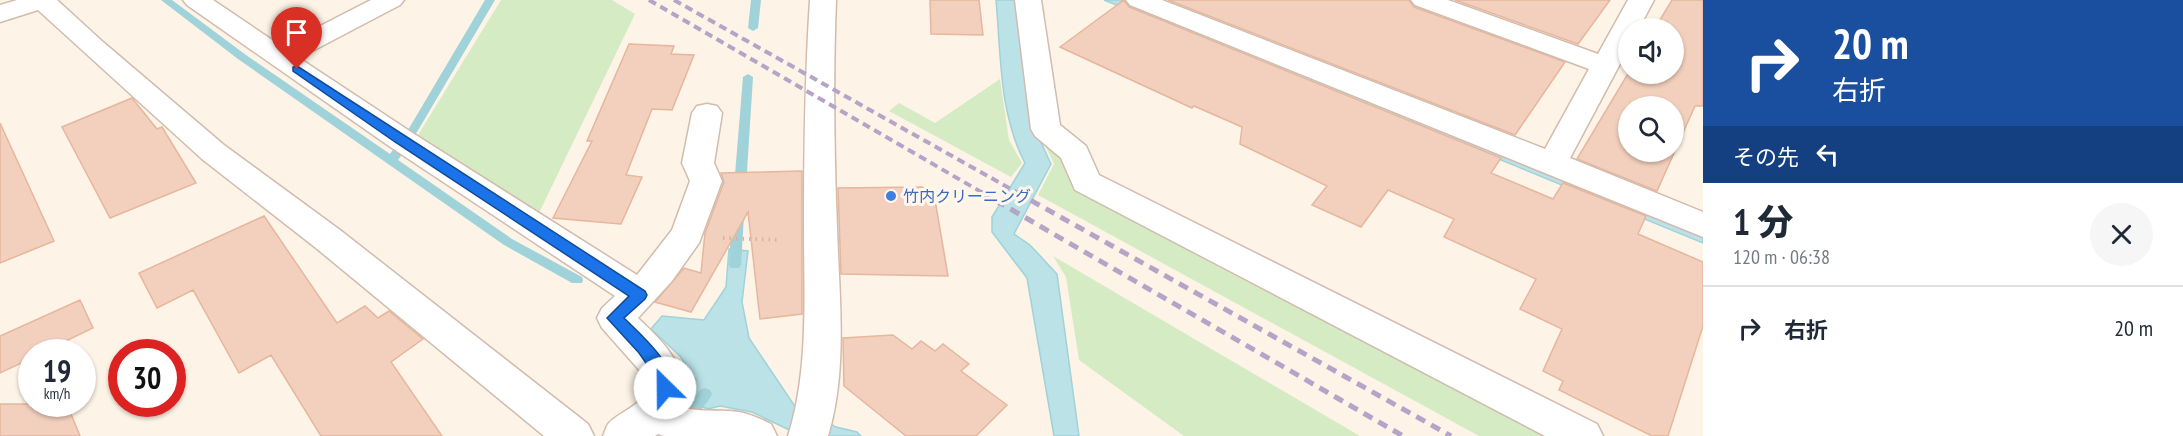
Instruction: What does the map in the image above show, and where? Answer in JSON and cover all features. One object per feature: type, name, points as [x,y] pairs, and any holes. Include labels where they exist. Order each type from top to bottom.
[{"type":"street","points":[[0,14],[42,0],[213,153],[328,239],[574,436]]},
{"type":"street","points":[[196,0],[406,143],[640,295]]},
{"type":"street","points":[[280,57],[391,0]]},
{"type":"street","points":[[812,422],[822,328],[818,98],[823,0]]},
{"type":"street","points":[[1028,0],[1046,129],[1075,153],[1086,182],[1583,436]]},
{"type":"street","points":[[1139,0],[1703,225]]},
{"type":"street","points":[[1424,0],[1604,65]]},
{"type":"street","points":[[1552,163],[1641,0]]},
{"type":"street","points":[[707,113],[698,163],[706,181],[687,234],[660,272],[615,318],[645,348],[663,374],[665,388],[660,425],[729,428],[750,432],[757,436]]},
{"type":"path","points":[[719,237],[745,240]]},
{"type":"green space","points":[[501,0],[612,0],[635,14],[538,215],[418,135]]},
{"type":"green space","points":[[1000,79],[1009,140],[1022,163],[1011,177],[889,111],[899,103],[935,123]]},
{"type":"green space","points":[[1039,133],[1057,149],[1075,190],[1228,272],[1547,436],[1479,436],[1038,195],[1054,164]]},
{"type":"green space","points":[[1053,256],[1360,436],[1184,436],[1079,360],[1066,277]]},
{"type":"water","points":[[996,0],[1018,0],[1033,125],[1051,164],[1014,234],[1030,245],[1057,274],[1079,436],[1054,436],[1027,278],[992,232],[992,217],[1025,163],[1016,144],[1006,104]]},
{"type":"water","points":[[1104,0],[1128,0],[1703,232],[1703,243],[1277,68]]},
{"type":"water","points":[[729,249],[748,251],[742,302],[749,338],[794,405],[836,427],[857,432],[861,436],[802,436],[752,412],[720,406],[708,409],[687,401],[696,380],[680,356],[651,329],[662,316],[704,320],[726,287]]},
{"type":"building","points":[[930,0],[979,0],[983,35],[931,34]]},
{"type":"building","points":[[1124,0],[1129,7],[1501,158],[1491,173],[1553,199],[1563,183],[1646,216],[1638,234],[1703,262],[1703,326],[1668,436],[1652,436],[1559,390],[1563,381],[1543,371],[1562,329],[1520,309],[1536,279],[1444,237],[1454,219],[1388,190],[1361,227],[1312,205],[1327,186],[1240,144],[1242,127],[1194,106],[1192,108],[1060,47]]},
{"type":"building","points":[[1168,0],[1409,0],[1414,7],[1565,62],[1515,135]]},
{"type":"building","points":[[1455,0],[1610,0],[1578,44]]},
{"type":"building","points":[[1672,0],[1703,0],[1703,106],[1695,106],[1684,131],[1684,96],[1618,96],[1618,162],[1670,162],[1657,191],[1577,159],[1622,84],[1684,84],[1684,18],[1661,18]]},
{"type":"building","points":[[629,44],[674,46],[671,54],[694,55],[672,110],[652,109],[626,175],[642,177],[621,224],[553,218],[592,141],[587,141]]},
{"type":"building","points":[[132,98],[157,129],[162,127],[196,183],[110,218],[62,127]]},
{"type":"building","points":[[0,123],[54,241],[0,263]]},
{"type":"building","points":[[802,171],[802,314],[760,319],[748,212],[691,312],[655,302],[684,268],[701,273],[705,233],[724,182],[721,173]]},
{"type":"building","points":[[922,187],[934,194],[948,276],[841,274],[838,188]]},
{"type":"building","points":[[264,216],[337,323],[365,306],[378,318],[389,311],[423,339],[391,362],[442,436],[321,436],[271,355],[239,373],[193,290],[157,308],[139,273]]},
{"type":"building","points":[[80,300],[93,328],[70,339],[18,339],[18,365],[0,373],[0,336]]},
{"type":"building","points":[[893,335],[912,349],[921,341],[935,351],[943,344],[969,364],[961,371],[1007,405],[976,436],[906,436],[844,386],[843,338]]},
{"type":"building","points":[[0,404],[18,404],[18,417],[72,417],[80,436],[0,436]]},
{"type":"waterway","points":[[166,0],[242,57],[391,161]]},
{"type":"waterway","points":[[391,161],[412,132],[490,0]]},
{"type":"waterway","points":[[753,28],[756,0]]},
{"type":"waterway","points":[[740,187],[748,77]]},
{"type":"waterway","points":[[391,161],[508,242],[577,280]]},
{"type":"waterway","points":[[735,265],[738,216]]},
{"type":"waterway","points":[[672,436],[705,394]]},
{"type":"railway","points":[[649,0],[983,193]]},
{"type":"railway","points":[[674,0],[1018,193]]},
{"type":"railway","points":[[981,192],[1403,436]]},
{"type":"railway","points":[[1016,192],[1451,436]]},
{"type":"place","name":"竹内クリーニング","points":[[891,196]]},
{"type":"route","points":[[297,69],[399,139],[640,295],[615,318],[645,348],[663,374],[665,388]]}]
